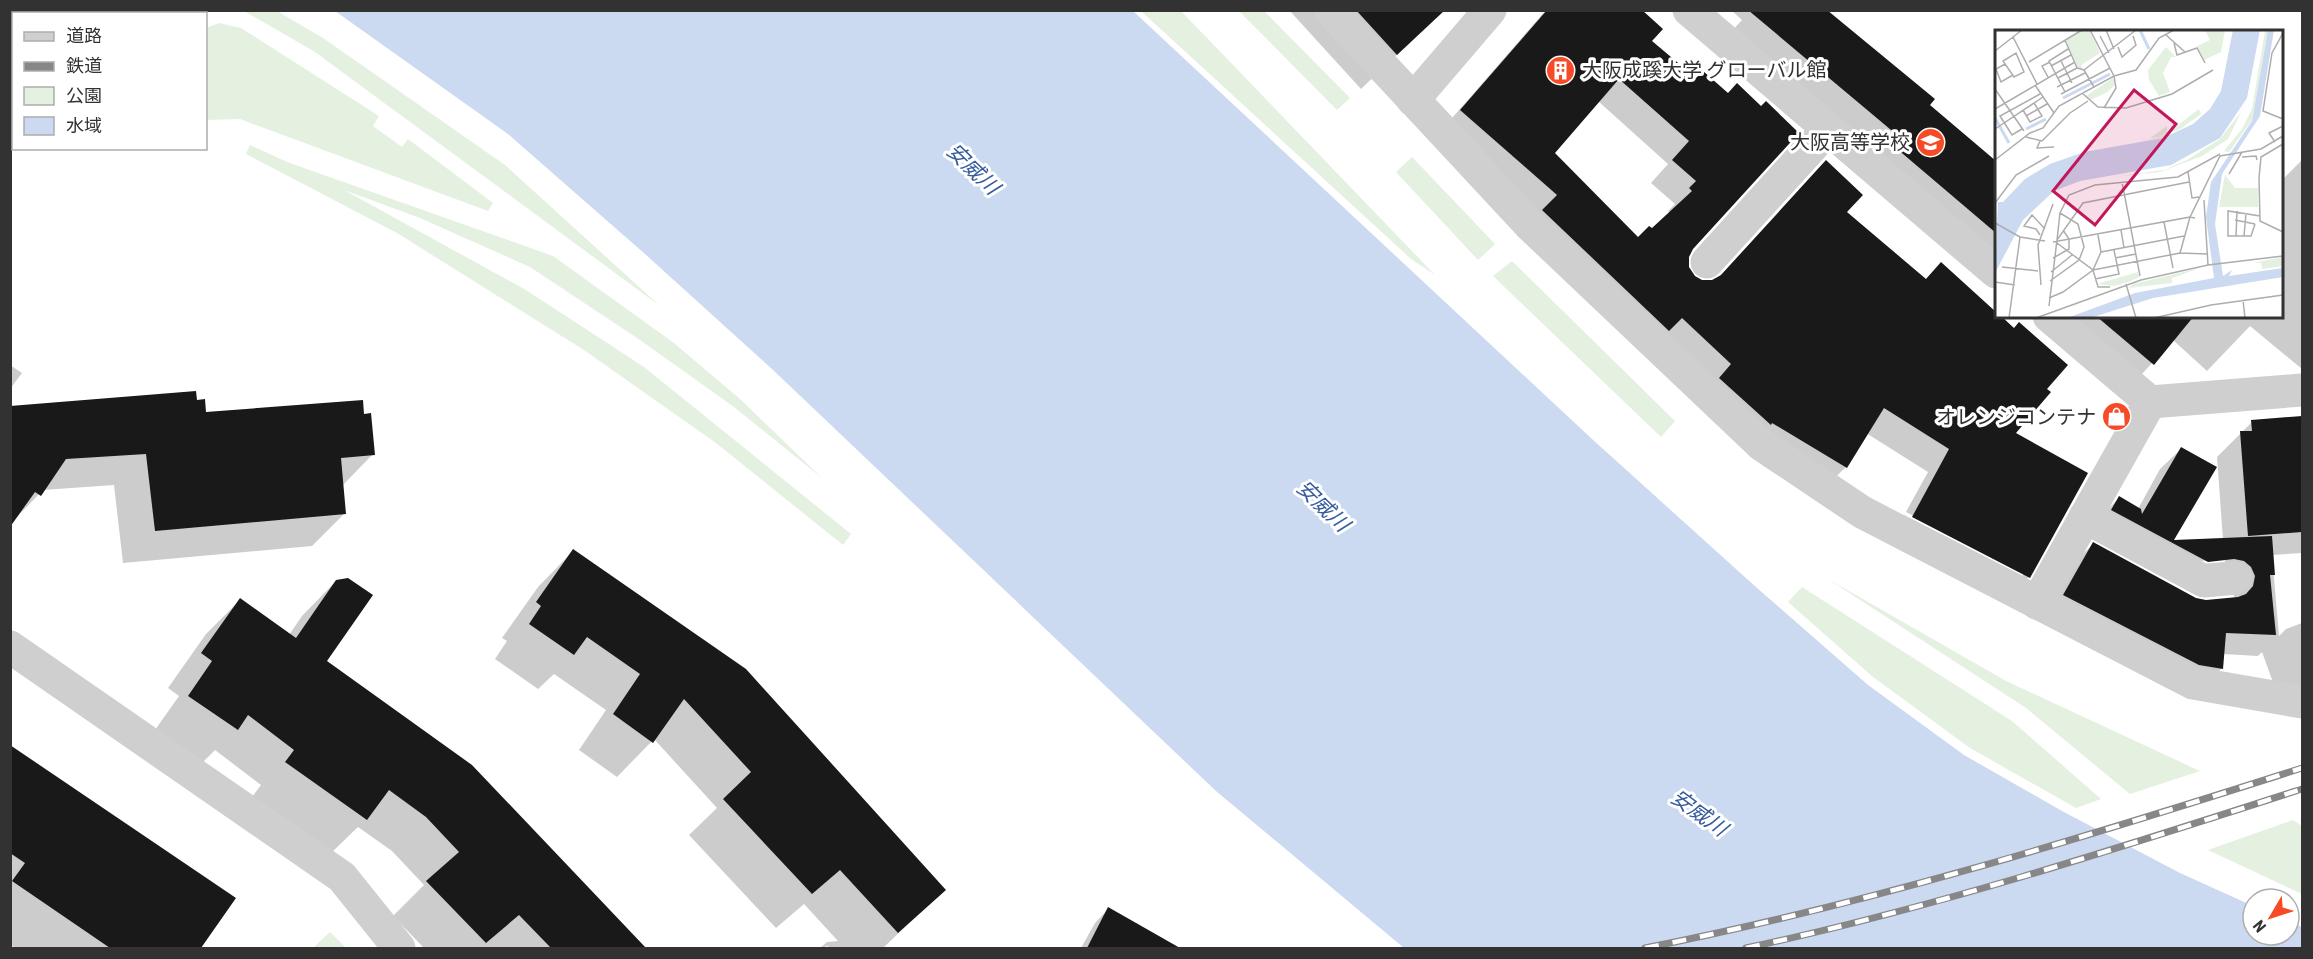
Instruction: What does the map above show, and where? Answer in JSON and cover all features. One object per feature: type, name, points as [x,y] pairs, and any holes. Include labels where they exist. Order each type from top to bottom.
[{"type":"street","points":[[1330,10],[1530,225],[1762,445],[1862,512],[2193,683],[2302,702]]},
{"type":"street","points":[[1413,100],[1490,10]]},
{"type":"street","points":[[1689,10],[1995,271]]},
{"type":"street","points":[[1707,262],[1828,129]]},
{"type":"street","points":[[2051,318],[2150,402],[2302,390]]},
{"type":"street","points":[[2037,603],[2150,402]]},
{"type":"street","points":[[2085,517],[2204,581],[2236,578]]},
{"type":"street","points":[[10,647],[342,877],[399,948]]},
{"type":"green space","points":[[54,11],[119,11],[120,12],[56,12]]},
{"type":"green space","points":[[131,11],[189,11],[131,12]]},
{"type":"green space","points":[[244,11],[277,11],[323,38],[505,165],[660,306],[315,52]]},
{"type":"green space","points":[[1141,11],[1181,11],[1435,275],[1411,259]]},
{"type":"green space","points":[[1239,11],[1264,11],[1350,98],[1337,110]]},
{"type":"green space","points":[[219,23],[241,28],[379,116],[373,126],[402,147],[408,139],[493,203],[488,211],[240,119],[207,120],[207,28]]},
{"type":"green space","points":[[250,145],[287,162],[553,256],[674,343],[740,399],[822,478],[734,407],[640,340],[530,267],[420,218],[344,190],[526,290],[644,367],[851,534],[843,545],[716,443],[584,350],[397,233],[246,154]]},
{"type":"green space","points":[[1412,157],[1495,244],[1478,260],[1396,172]]},
{"type":"green space","points":[[1512,261],[1675,421],[1661,437],[1493,276]]},
{"type":"green space","points":[[1828,579],[2006,681],[2200,771],[2130,794],[2026,708]]},
{"type":"green space","points":[[1802,587],[2012,721],[2101,799],[2076,808],[1970,748],[1873,677],[1788,602]]},
{"type":"green space","points":[[2293,820],[2302,826],[2302,894],[2301,887],[2287,887],[2208,850]]},
{"type":"green space","points":[[330,932],[346,948],[313,948]]},
{"type":"water","name":"安威川","points":[[335,11],[1133,11],[1592,439],[1868,685],[1964,755],[2062,811],[2180,873],[2241,901],[2241,947],[2301,947],[2301,927],[2302,948],[1404,948],[1216,791],[772,369],[508,134]]},
{"type":"building","points":[[1356,10],[1445,10],[1397,55]]},
{"type":"building","points":[[1547,10],[1642,10],[1663,29],[1652,41],[1696,78],[1703,71],[1728,93],[1737,83],[1761,106],[1766,101],[1799,133],[1693,249],[1689,257],[1689,267],[1695,276],[1702,280],[1712,280],[1721,275],[1826,160],[1863,195],[1847,212],[1926,279],[1941,262],[1995,311],[1995,318],[2003,318],[2014,328],[2019,322],[2068,365],[2047,389],[2051,392],[2016,433],[2088,473],[2030,578],[1912,517],[1949,449],[1884,408],[1847,468],[1772,423],[1771,425],[1719,378],[1731,364],[1682,318],[1669,331],[1542,210],[1557,195],[1460,110]],"holes":[[[1619,79],[1689,141],[1672,160],[1696,181],[1689,188],[1692,191],[1652,228],[1649,226],[1638,237],[1555,153]]]},
{"type":"building","points":[[1748,10],[1827,10],[1935,99],[1930,105],[1995,160],[1995,232],[1896,148],[1903,140]]},
{"type":"building","points":[[2098,318],[2192,318],[2154,365]]},
{"type":"building","points":[[196,391],[197,400],[205,399],[206,412],[363,400],[364,414],[371,413],[375,455],[341,458],[346,514],[155,531],[146,454],[66,459],[41,496],[35,492],[10,527],[10,406]]},
{"type":"building","points":[[2302,416],[2302,532],[2248,536],[2240,431],[2252,431],[2251,420]]},
{"type":"building","points":[[2181,447],[2217,467],[2174,540],[2272,536],[2275,575],[2270,575],[2276,635],[2226,633],[2223,669],[2199,665],[2063,595],[2093,542],[2196,598],[2206,600],[2238,597],[2246,594],[2253,586],[2255,576],[2251,567],[2244,561],[2234,559],[2208,562],[2111,510],[2119,496],[2141,509],[2142,514]]},
{"type":"building","points":[[573,549],[746,669],[946,890],[898,933],[840,870],[812,894],[723,799],[751,772],[684,699],[653,743],[613,714],[640,674],[587,637],[574,655],[529,624],[541,606],[536,602]]},
{"type":"building","points":[[348,578],[373,595],[327,661],[472,765],[646,948],[551,948],[519,915],[486,943],[426,881],[459,852],[426,817],[389,790],[367,820],[285,762],[294,750],[248,715],[238,730],[188,696],[212,661],[201,653],[240,598],[296,638],[336,580]]},
{"type":"building","points":[[10,745],[236,898],[201,948],[110,948],[12,881],[25,863],[10,853]]},
{"type":"building","points":[[1108,907],[1180,948],[1087,948]]},
{"type":"railway","points":[[1645,948],[1812,911],[1894,890],[2058,844],[2302,768]]},
{"type":"railway","points":[[1746,948],[1886,915],[2026,876],[2302,789]]},
{"type":"place","name":"大阪成蹊大学 グローバル館","points":[[1561,70]]},
{"type":"place","name":"大阪高等学校","points":[[1931,142]]},
{"type":"place","name":"オレンジコンテナ","points":[[2117,417]]}]
